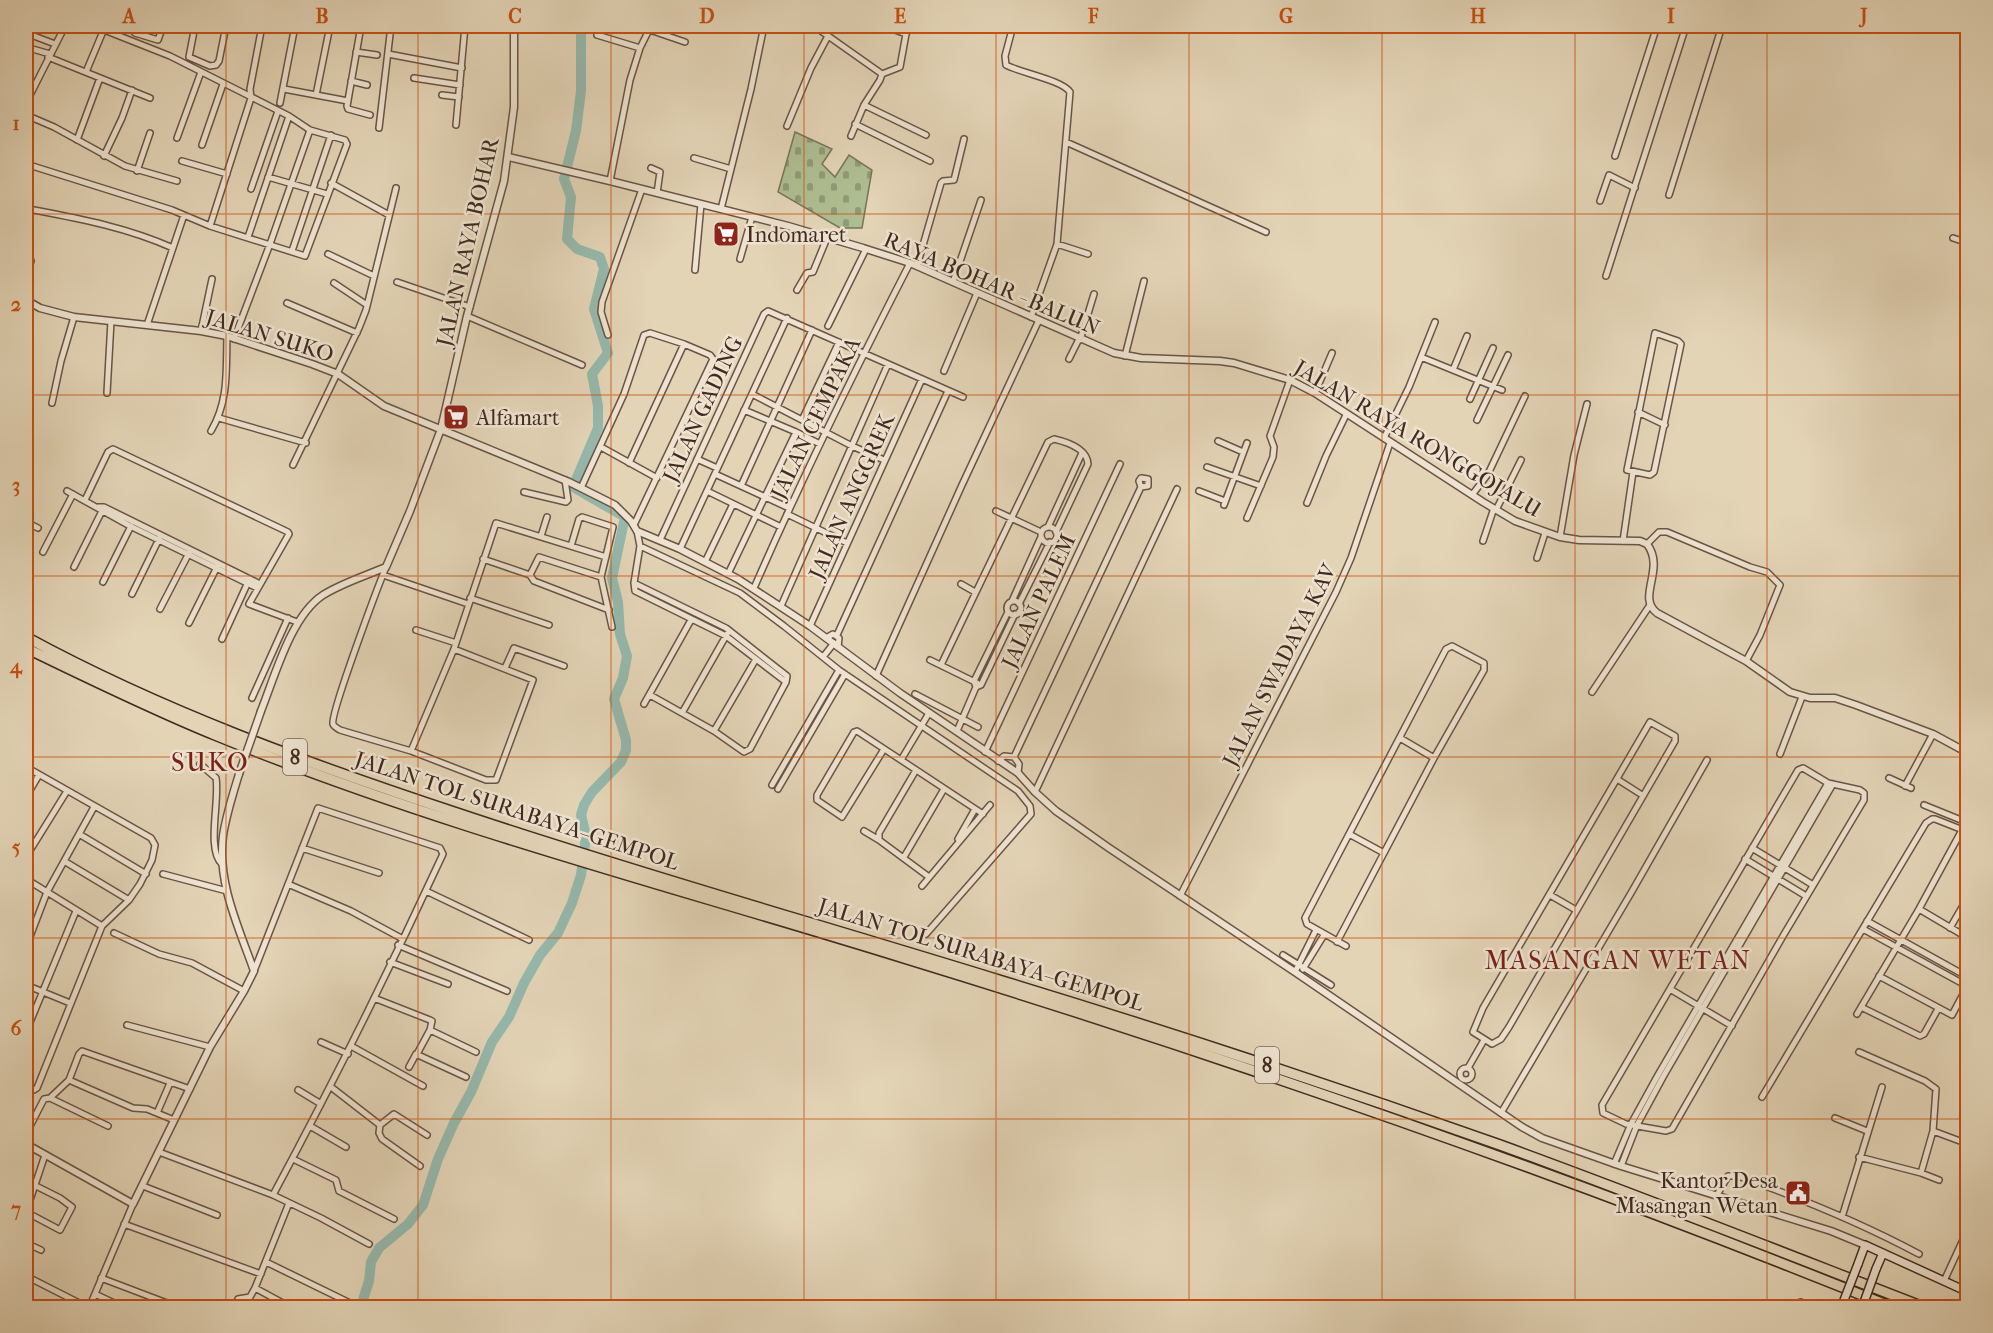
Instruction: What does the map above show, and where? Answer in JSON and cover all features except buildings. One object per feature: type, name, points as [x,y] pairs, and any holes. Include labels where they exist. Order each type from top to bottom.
[{"type":"highway","name":"JALAN TOL SURABAYA–GEMPOL","points":[[26,637],[176,710],[285,754],[574,855]]},
{"type":"highway","name":"JALAN TOL SURABAYA–GEMPOL","points":[[26,648],[225,739],[382,798],[916,961],[1268,1076],[1667,1219],[1894,1308]]},
{"type":"highway","name":"JALAN TOL SURABAYA–GEMPOL","points":[[596,862],[1094,1009],[1308,1078],[1515,1151],[1926,1308]]},
{"type":"main road","points":[[1841,1308],[1865,1245],[1968,1292]]},
{"type":"main road","points":[[1862,1308],[1883,1253]]},
{"type":"street","points":[[26,103],[65,26]]},
{"type":"street","points":[[26,164],[172,210],[305,256],[347,144],[345,140],[310,130],[289,116],[170,56],[94,26]]},
{"type":"street","points":[[129,26],[135,33],[158,40],[163,26]]},
{"type":"street","points":[[195,26],[189,57],[210,66],[216,65],[219,61],[226,26]]},
{"type":"street","points":[[210,225],[251,98],[250,89],[262,26]]},
{"type":"street","points":[[280,103],[295,26]]},
{"type":"street","points":[[316,94],[330,26]]},
{"type":"street","points":[[361,26],[348,109],[370,115]]},
{"type":"street","points":[[379,128],[391,26]]},
{"type":"street","points":[[456,125],[465,26]]},
{"type":"street","name":"JALAN RAYA BOHAR","points":[[386,567],[441,429],[467,316],[504,182],[514,107],[514,26]]},
{"type":"street","points":[[721,209],[764,26]]},
{"type":"street","points":[[814,26],[882,74]]},
{"type":"street","points":[[884,26],[906,34]]},
{"type":"street","points":[[882,74],[900,68],[906,34],[911,26]]},
{"type":"street","points":[[1013,26],[1005,56],[1006,65],[1070,90],[1057,244],[1031,317]]},
{"type":"street","points":[[1615,156],[1657,26]]},
{"type":"street","points":[[1606,276],[1686,26]]},
{"type":"street","points":[[1669,195],[1722,26]]},
{"type":"street","points":[[610,181],[630,80],[640,48],[650,28],[685,42]]},
{"type":"street","points":[[86,72],[104,29]]},
{"type":"street","points":[[26,33],[55,44]]},
{"type":"street","points":[[597,35],[640,48]]},
{"type":"street","points":[[787,126],[811,68],[828,36]]},
{"type":"street","points":[[26,52],[29,48],[150,98]]},
{"type":"street","points":[[356,52],[376,55]]},
{"type":"street","points":[[388,54],[462,68]]},
{"type":"street","points":[[177,138],[201,72]]},
{"type":"street","points":[[851,136],[864,105],[882,74]]},
{"type":"street","points":[[77,140],[100,78]]},
{"type":"street","points":[[414,78],[460,85]]},
{"type":"street","points":[[351,81],[367,85]]},
{"type":"street","points":[[202,145],[223,84]]},
{"type":"street","points":[[284,88],[348,101]]},
{"type":"street","points":[[104,156],[132,90]]},
{"type":"street","points":[[442,95],[459,98]]},
{"type":"street","points":[[864,105],[926,135]]},
{"type":"street","points":[[251,189],[278,111]]},
{"type":"street","points":[[26,115],[137,171],[177,181]]},
{"type":"street","points":[[248,237],[289,116]]},
{"type":"street","points":[[855,124],[930,161]]},
{"type":"street","points":[[211,431],[219,418],[226,390],[231,337],[270,244],[310,130]]},
{"type":"street","points":[[137,171],[150,133]]},
{"type":"street","points":[[292,251],[331,135]]},
{"type":"street","points":[[917,266],[941,183],[954,180],[964,139]]},
{"type":"street","points":[[1066,142],[1266,232]]},
{"type":"street","name":"RAYA BOHAR - BALUN","points":[[508,158],[752,217],[910,263],[1080,339],[1125,356],[1220,361]]},
{"type":"street","points":[[694,158],[731,169]]},
{"type":"street","points":[[182,161],[227,174]]},
{"type":"street","points":[[651,168],[660,172],[657,193]]},
{"type":"street","points":[[1600,201],[1609,175],[1636,185]]},
{"type":"street","points":[[268,177],[327,194]]},
{"type":"street","points":[[331,183],[389,214]]},
{"type":"street","points":[[293,465],[306,443],[357,333],[367,305],[396,188]]},
{"type":"street","points":[[608,335],[601,312],[602,302],[642,189]]},
{"type":"street","points":[[953,282],[981,200]]},
{"type":"street","points":[[695,270],[701,204]]},
{"type":"street","points":[[34,210],[113,226],[149,237],[173,248]]},
{"type":"street","points":[[147,325],[184,215]]},
{"type":"street","points":[[740,259],[752,217]]},
{"type":"street","points":[[797,290],[807,273],[813,272],[827,238]]},
{"type":"street","points":[[1953,238],[1968,243]]},
{"type":"street","points":[[1057,244],[1088,254]]},
{"type":"street","points":[[828,326],[866,249]]},
{"type":"street","points":[[328,254],[374,276]]},
{"type":"street","points":[[26,276],[31,261]]},
{"type":"street","name":"JALAN CEMPAKA","points":[[754,588],[865,350],[910,263]]},
{"type":"street","points":[[201,331],[212,279]]},
{"type":"street","points":[[1125,356],[1144,281]]},
{"type":"street","points":[[397,282],[470,308]]},
{"type":"street","points":[[334,283],[367,305]]},
{"type":"street","points":[[944,371],[977,293]]},
{"type":"street","points":[[1069,359],[1080,339],[1094,294]]},
{"type":"street","name":"JALAN SUKO","points":[[26,300],[40,308],[74,317],[201,331],[231,337],[338,374],[384,406],[567,481],[615,505],[636,528]]},
{"type":"street","points":[[287,303],[357,333]]},
{"type":"street","name":"JALAN GADING","points":[[660,540],[764,314],[768,311],[787,318]]},
{"type":"street","points":[[467,316],[582,365]]},
{"type":"street","points":[[52,403],[74,317]]},
{"type":"street","points":[[680,549],[787,318],[839,342],[865,350],[888,364],[963,397]]},
{"type":"street","points":[[876,675],[1039,320]]},
{"type":"street","points":[[107,393],[111,321]]},
{"type":"street","points":[[1384,438],[1435,322]]},
{"type":"street","points":[[741,486],[812,330]]},
{"type":"street","points":[[579,487],[601,447],[630,377],[644,335],[650,333],[710,355],[714,359],[657,478],[636,528],[640,546],[634,583],[635,591],[726,636],[786,682]]},
{"type":"street","points":[[1657,333],[1678,340],[1681,344],[1665,425],[1654,474],[1627,470],[1653,334],[1657,333]]},
{"type":"street","points":[[1453,370],[1467,336]]},
{"type":"street","points":[[802,420],[839,342]]},
{"type":"street","points":[[629,463],[684,344]]},
{"type":"street","points":[[1470,399],[1493,348]]},
{"type":"street","points":[[1315,393],[1332,353]]},
{"type":"street","points":[[1477,420],[1508,355]]},
{"type":"street","points":[[1421,357],[1502,390]]},
{"type":"street","name":"JALAN RAYA RONGGOJALU","points":[[1220,361],[1290,380],[1315,393],[1472,495],[1515,520],[1545,533],[1560,537],[1647,544]]},
{"type":"street","points":[[781,606],[888,364]]},
{"type":"street","name":"JALAN ANGGREK","points":[[810,626],[922,379]]},
{"type":"street","points":[[1247,518],[1273,457],[1274,447],[1270,436],[1290,380]]},
{"type":"street","points":[[825,654],[840,643],[837,635],[948,391]]},
{"type":"street","points":[[752,393],[852,446],[884,460]]},
{"type":"street","points":[[1472,495],[1493,465],[1525,396]]},
{"type":"street","points":[[1560,537],[1574,455],[1587,404]]},
{"type":"street","points":[[744,410],[820,444]]},
{"type":"street","points":[[1638,412],[1665,425]]},
{"type":"street","points":[[1307,502],[1346,415]]},
{"type":"street","points":[[219,418],[306,443]]},
{"type":"street","points":[[728,574],[796,432]]},
{"type":"street","points":[[941,665],[1010,517],[1048,442],[1054,439],[1059,440],[1081,450],[1088,464],[1056,532],[1055,540],[1050,543],[1019,604],[1017,613],[977,684]]},
{"type":"street","points":[[1218,441],[1243,452]]},
{"type":"street","points":[[1199,491],[1224,503],[1247,442]]},
{"type":"street","name":"JALAN SWADAYA KAV","points":[[1180,896],[1336,591],[1351,558],[1390,443]]},
{"type":"street","points":[[601,447],[657,478]]},
{"type":"street","points":[[85,500],[108,452],[112,449],[288,532],[289,534],[249,604],[297,622]]},
{"type":"street","points":[[957,731],[1008,612],[1008,604],[1012,602],[1041,535],[1048,527],[1082,453]]},
{"type":"street","points":[[697,459],[741,486],[766,497],[816,528],[847,543]]},
{"type":"street","points":[[1483,541],[1495,509],[1521,460]]},
{"type":"street","name":"JALAN PALEM","points":[[985,752],[1120,464]]},
{"type":"street","points":[[1207,467],[1261,486]]},
{"type":"street","points":[[1623,541],[1633,472]]},
{"type":"street","points":[[524,492],[566,502],[568,500],[567,481]]},
{"type":"street","points":[[1014,756],[1141,487]]},
{"type":"street","points":[[1035,792],[1177,489]]},
{"type":"street","points":[[707,491],[781,527]]},
{"type":"street","points":[[43,552],[70,493],[259,586]]},
{"type":"street","points":[[705,562],[733,504]]},
{"type":"street","points":[[74,567],[102,509]]},
{"type":"street","points":[[996,511],[1041,535],[1045,541],[1050,543]]},
{"type":"street","points":[[571,546],[582,516],[612,525],[601,576],[612,627]]},
{"type":"street","points":[[541,536],[547,517]]},
{"type":"street","points":[[26,522],[38,528]]},
{"type":"street","points":[[411,751],[455,646],[495,524],[498,522],[606,558]]},
{"type":"street","points":[[103,582],[132,524]]},
{"type":"street","points":[[1048,527],[1053,528],[1056,532]]},
{"type":"street","points":[[636,528],[728,574],[781,606],[876,675],[925,719],[1018,791],[1031,810],[1031,814],[926,934]]},
{"type":"street","points":[[1746,661],[1760,635],[1780,585],[1767,572],[1667,532],[1659,532],[1647,544],[1654,562],[1650,605],[1658,613],[1746,661],[1790,692],[1802,697],[1835,698],[1933,734],[1968,753]]},
{"type":"street","points":[[1537,558],[1545,533]]},
{"type":"street","points":[[132,594],[160,538]]},
{"type":"street","points":[[640,546],[740,593],[825,654],[845,674],[925,719],[957,731],[1018,774],[1056,811],[1460,1082],[1501,1113],[1542,1138],[1617,1165],[1832,1231],[1865,1245]]},
{"type":"street","points":[[160,609],[189,552]]},
{"type":"street","points":[[530,575],[539,557],[601,576]]},
{"type":"street","points":[[483,559],[530,575],[534,581],[609,610]]},
{"type":"street","points":[[189,623],[218,566]]},
{"type":"street","points":[[386,567],[369,609],[332,721],[335,727],[411,751],[486,780],[495,780],[532,680],[416,630]]},
{"type":"street","points":[[254,971],[227,891],[222,864],[225,827],[239,774],[261,711],[297,622],[309,607],[324,595],[386,567]]},
{"type":"street","points":[[383,574],[549,625]]},
{"type":"street","points":[[222,639],[248,581]]},
{"type":"street","points":[[634,583],[730,630],[786,673],[786,682],[748,751],[741,752],[714,731],[650,695]]},
{"type":"street","points":[[961,584],[975,592]]},
{"type":"street","points":[[1012,602],[1019,604]]},
{"type":"street","points":[[1592,692],[1650,605]]},
{"type":"street","points":[[1008,612],[1031,617]]},
{"type":"street","points":[[252,698],[288,618]]},
{"type":"street","points":[[644,704],[691,620]]},
{"type":"street","points":[[682,713],[730,630]]},
{"type":"street","points":[[826,638],[833,634],[837,635]]},
{"type":"street","points":[[1337,942],[1434,758],[1484,670],[1484,663],[1452,646],[1448,648],[1305,918],[1307,924],[1337,942],[1346,946]]},
{"type":"street","points":[[505,668],[514,648],[564,666]]},
{"type":"street","points":[[714,731],[756,659]]},
{"type":"street","points":[[930,660],[977,684]]},
{"type":"street","points":[[772,785],[839,670]]},
{"type":"street","points":[[778,789],[845,674]]},
{"type":"street","points":[[915,694],[978,727]]},
{"type":"street","points":[[1780,754],[1802,697]]},
{"type":"street","points":[[901,760],[925,719]]},
{"type":"street","points":[[1653,722],[1675,736],[1509,1027],[1494,1044],[1484,1040],[1474,1034],[1473,1029],[1617,779],[1648,725],[1653,722]]},
{"type":"street","points":[[884,749],[842,817],[817,800],[817,795],[856,731],[861,731],[884,749],[983,814]]},
{"type":"street","points":[[1889,778],[1908,787],[1933,734]]},
{"type":"street","points":[[1400,738],[1434,758]]},
{"type":"street","points":[[998,761],[1005,756],[1014,756]]},
{"type":"street","points":[[1014,756],[1019,764],[1018,774]]},
{"type":"street","points":[[1501,1113],[1707,760]]},
{"type":"street","points":[[200,764],[216,778],[214,844],[217,860],[222,864]]},
{"type":"street","points":[[26,767],[154,841],[154,854],[146,874],[129,900],[102,926],[37,1088],[34,1090],[26,1087]]},
{"type":"street","points":[[1801,768],[1807,769],[1831,784],[1860,790],[1864,793],[1865,797],[1672,1130],[1620,1123],[1603,1113],[1602,1106],[1752,848],[1801,768]]},
{"type":"street","points":[[879,840],[879,833],[916,770]]},
{"type":"street","points":[[780,771],[786,775]]},
{"type":"street","points":[[26,797],[39,775]]},
{"type":"street","points":[[1617,779],[1642,795]]},
{"type":"street","points":[[1617,1165],[1634,1125],[1700,1007],[1831,784]]},
{"type":"street","points":[[904,857],[944,789]]},
{"type":"street","points":[[26,857],[67,791]]},
{"type":"street","points":[[967,829],[990,805]]},
{"type":"street","points":[[1857,1014],[1965,830],[1967,820],[1924,805]]},
{"type":"street","points":[[26,947],[47,892],[94,807]]},
{"type":"street","points":[[26,1275],[89,1308],[133,1204],[174,1120],[210,1047],[254,971],[318,808],[440,848],[442,854],[348,1054],[273,1195]]},
{"type":"street","points":[[922,886],[952,851],[967,829],[975,809]]},
{"type":"street","points":[[1762,1097],[1929,820],[1935,819],[1965,830]]},
{"type":"street","points":[[864,831],[904,857],[929,877]]},
{"type":"street","points":[[79,834],[146,874]]},
{"type":"street","points":[[1349,834],[1384,853]]},
{"type":"street","points":[[302,848],[379,873]]},
{"type":"street","points":[[1752,848],[1813,885]]},
{"type":"street","points":[[1745,859],[1806,896]]},
{"type":"street","points":[[64,861],[129,900]]},
{"type":"street","points":[[163,874],[227,891]]},
{"type":"street","points":[[26,879],[102,926]]},
{"type":"street","points":[[288,884],[351,911],[400,941],[507,991]]},
{"type":"street","points":[[426,891],[529,940]]},
{"type":"street","points":[[1550,895],[1576,910]]},
{"type":"street","points":[[1950,928],[1968,897]]},
{"type":"street","points":[[1919,909],[1968,938]]},
{"type":"street","points":[[26,1032],[76,911]]},
{"type":"street","points":[[1867,921],[1968,977]]},
{"type":"street","points":[[1863,928],[1967,985],[1953,1015],[1879,976]]},
{"type":"street","points":[[1302,966],[1316,930]]},
{"type":"street","points":[[114,933],[159,954],[192,963],[244,991]]},
{"type":"street","points":[[1298,973],[1324,934]]},
{"type":"street","points":[[1283,955],[1331,985]]},
{"type":"street","points":[[390,962],[448,984]]},
{"type":"street","points":[[26,985],[70,1003]]},
{"type":"street","points":[[1670,989],[1732,1026]]},
{"type":"street","points":[[374,998],[432,1021],[430,1030],[409,1067]]},
{"type":"street","points":[[1861,1007],[1920,1036],[1924,1034],[1938,1009]]},
{"type":"street","points":[[127,1025],[210,1047]]},
{"type":"street","points":[[430,1030],[476,1052]]},
{"type":"street","points":[[1460,1082],[1471,1077],[1471,1071],[1468,1068],[1484,1040]]},
{"type":"street","points":[[321,1042],[348,1054]]},
{"type":"street","points":[[351,1046],[423,1086]]},
{"type":"street","points":[[50,1098],[69,1080],[79,1054],[85,1051],[190,1089]]},
{"type":"street","points":[[1859,1052],[1933,1085],[1937,1093],[1933,1131],[1921,1173]]},
{"type":"street","points":[[417,1054],[466,1077]]},
{"type":"street","points":[[69,1080],[133,1108],[147,1109],[174,1120]]},
{"type":"street","points":[[157,1113],[170,1083]]},
{"type":"street","points":[[331,1087],[380,1125],[382,1139],[420,1166]]},
{"type":"street","points":[[1842,1217],[1882,1087]]},
{"type":"street","points":[[298,1090],[321,1104]]},
{"type":"street","points":[[26,1134],[45,1098],[50,1098],[108,1126]]},
{"type":"street","points":[[380,1125],[394,1114],[427,1134]]},
{"type":"street","points":[[1835,1118],[1867,1131]]},
{"type":"street","points":[[310,1126],[346,1147]]},
{"type":"street","points":[[1933,1131],[1968,1144]]},
{"type":"street","points":[[26,1157],[27,1145],[133,1204]]},
{"type":"street","points":[[159,1152],[273,1195],[369,1244]]},
{"type":"street","points":[[34,1185],[72,1207],[60,1230],[26,1212],[34,1185],[45,1155]]},
{"type":"street","points":[[1859,1157],[1939,1180]]},
{"type":"street","points":[[293,1159],[336,1180],[339,1191],[394,1220]]},
{"type":"street","points":[[1718,1195],[1728,1176],[1738,1176],[1807,1201],[1919,1254]]},
{"type":"street","points":[[142,1186],[217,1215]]},
{"type":"street","points":[[235,1308],[237,1299],[250,1297],[255,1288],[289,1203]]},
{"type":"street","points":[[124,1224],[261,1274]]},
{"type":"street","points":[[1944,1281],[1967,1230]]},
{"type":"street","points":[[26,1243],[41,1250]]},
{"type":"street","points":[[266,1262],[350,1303],[350,1308]]},
{"type":"street","points":[[101,1278],[180,1308]]},
{"type":"street","points":[[255,1288],[292,1308]]},
{"type":"street","points":[[95,1294],[126,1308]]},
{"type":"street","points":[[1793,1308],[1801,1302],[1808,1308]]},
{"type":"green space","points":[[795,132],[832,149],[822,164],[835,177],[849,155],[872,170],[862,228],[840,228],[778,192]]},
{"type":"waterway","points":[[358,1308],[362,1303],[369,1281],[371,1262],[379,1248],[408,1224],[423,1205],[438,1159],[471,1092],[492,1042],[509,1017],[540,955],[558,933],[572,903],[581,875],[586,836],[581,815],[584,805],[592,792],[621,762],[626,750],[626,740],[614,699],[623,678],[627,656],[620,634],[618,602],[612,578],[625,517],[573,487],[598,428],[598,406],[592,374],[608,353],[594,309],[604,269],[600,257],[577,249],[567,239],[571,197],[564,179],[576,131],[581,91],[581,26]]},
{"type":"place","name":"Indomaret","points":[[726,234]]},
{"type":"place","name":"Alfamart","points":[[456,417]]},
{"type":"place","name":"Kantor Desa Masangan Wetan","points":[[1798,1193]]},
{"type":"district","name":"SUKO","points":[[210,762]]},
{"type":"district","name":"MASANGAN WETAN","points":[[1618,960]]}]
